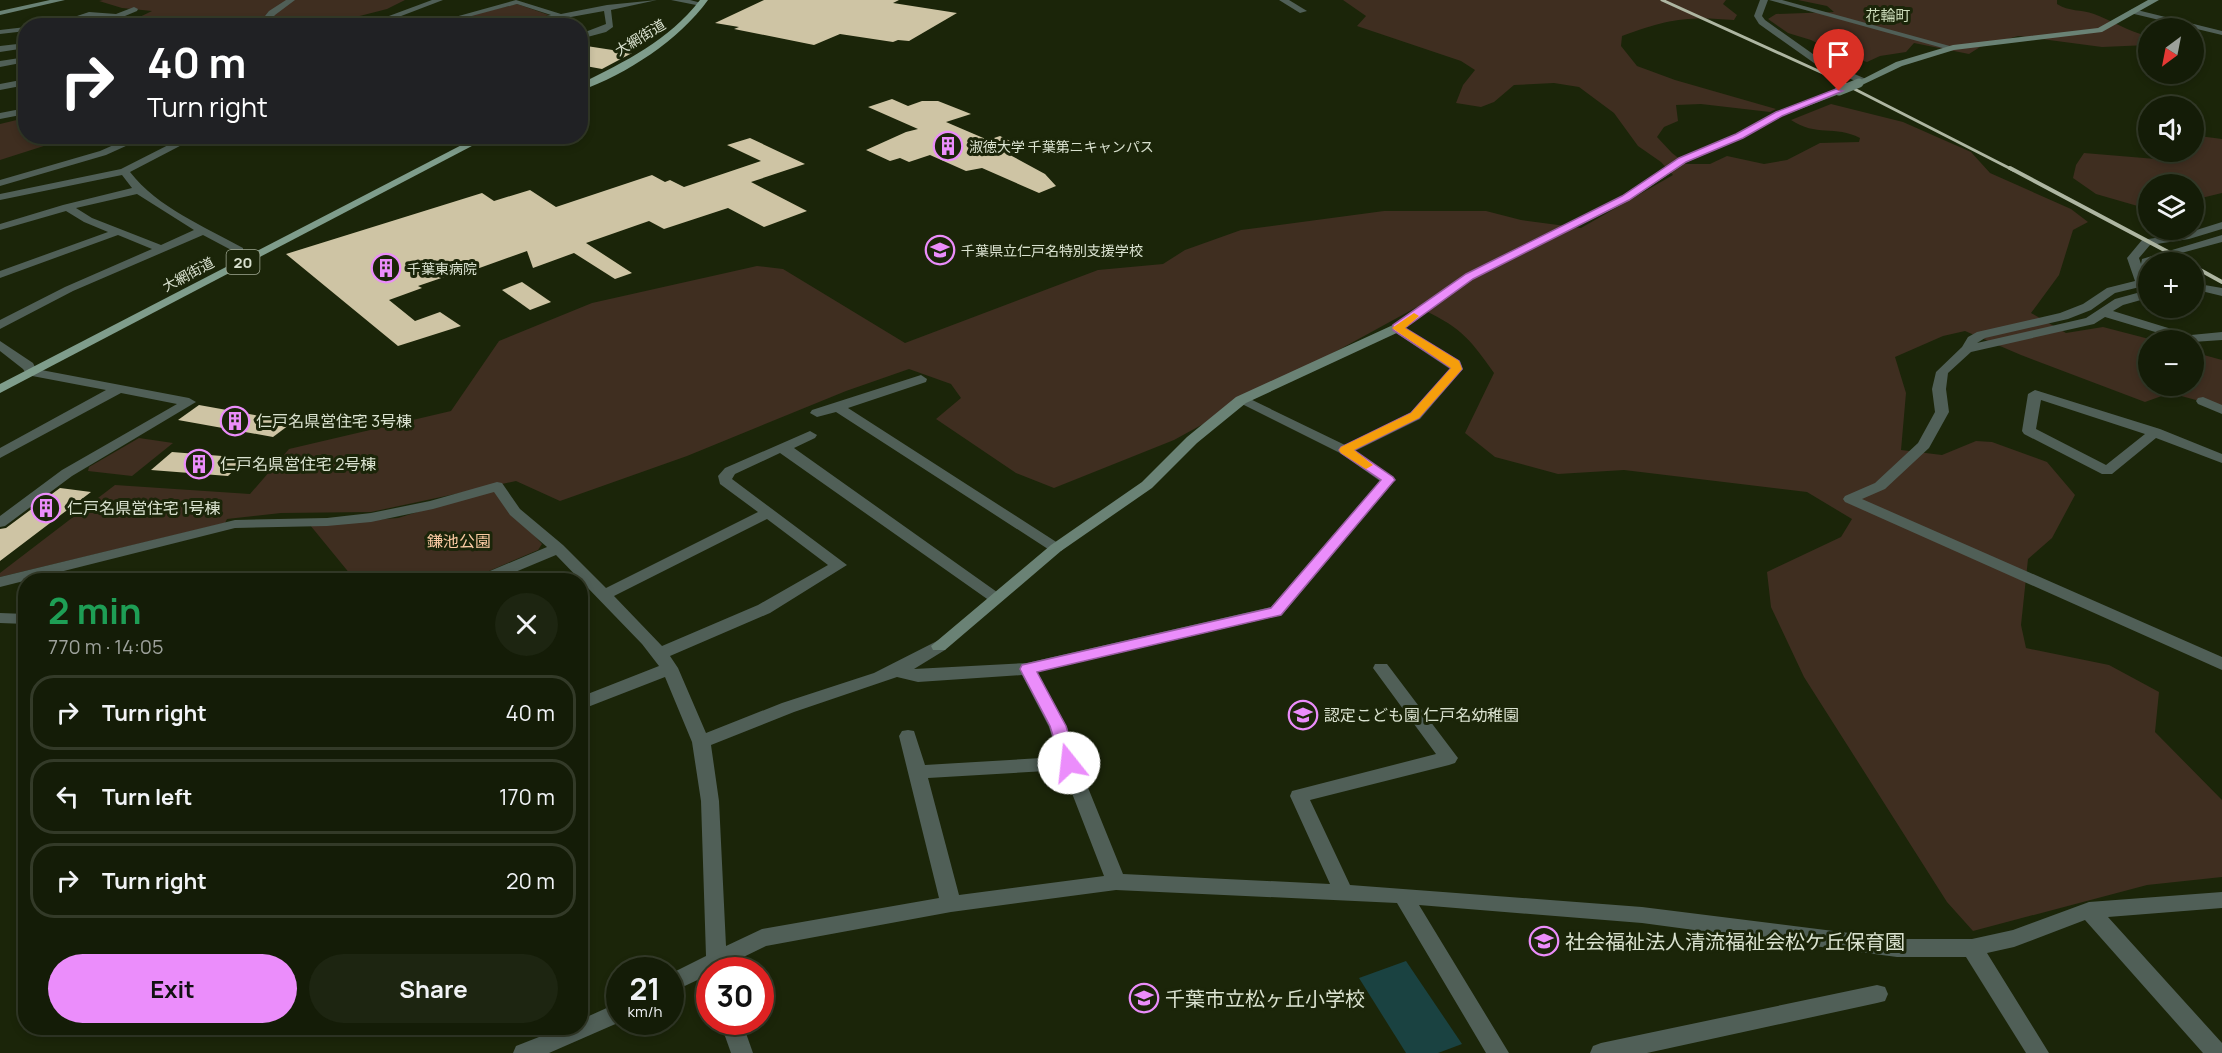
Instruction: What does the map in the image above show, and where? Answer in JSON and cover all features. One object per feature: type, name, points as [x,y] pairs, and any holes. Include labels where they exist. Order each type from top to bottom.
[{"type":"main road","name":"大網街道","points":[[588,84],[666,42],[689,20],[703,2]]},
{"type":"main road","name":"大網街道","points":[[0,389],[472,144]]},
{"type":"street","points":[[0,13],[61,0]]},
{"type":"street","points":[[268,18],[291,0]]},
{"type":"street","points":[[389,18],[440,0]]},
{"type":"street","points":[[600,0],[610,7]]},
{"type":"street","points":[[543,18],[653,0]]},
{"type":"street","points":[[675,0],[703,2]]},
{"type":"street","points":[[1283,0],[1303,11]]},
{"type":"street","points":[[1764,0],[1758,16],[1762,22],[1816,61],[1861,82]]},
{"type":"street","points":[[1773,0],[1953,48]]},
{"type":"street","points":[[701,742],[817,698],[898,672],[939,646],[1056,548],[1147,484],[1192,440],[1241,400],[1397,328],[1469,276],[1626,198],[1683,160],[1740,136],[1779,114],[1861,82],[1906,61],[1953,48],[2099,30],[2114,25],[2134,10],[2155,0]]},
{"type":"street","points":[[2126,2],[2134,10],[2222,33]]},
{"type":"street","points":[[453,18],[515,3],[531,5],[558,15]]},
{"type":"street","points":[[588,35],[610,25],[610,7]]},
{"type":"street","points":[[113,18],[134,9]]},
{"type":"street","points":[[76,18],[89,14],[118,16]]},
{"type":"street","points":[[0,32],[18,30]]},
{"type":"street","points":[[0,49],[18,46]]},
{"type":"street","points":[[0,64],[18,61]]},
{"type":"street","points":[[0,87],[18,84]]},
{"type":"street","points":[[0,116],[18,113]]},
{"type":"street","points":[[0,183],[103,153],[125,144]]},
{"type":"street","points":[[0,197],[124,171],[179,144]]},
{"type":"street","points":[[124,171],[140,190],[178,217],[239,250]]},
{"type":"street","points":[[0,227],[67,207],[140,190]]},
{"type":"street","points":[[67,207],[117,232],[160,248]]},
{"type":"street","points":[[2138,268],[2133,263],[2133,258],[2146,242],[2189,236],[2222,225]]},
{"type":"street","points":[[0,325],[69,290],[204,230]]},
{"type":"street","points":[[0,275],[117,232]]},
{"type":"street","points":[[2176,252],[2222,238]]},
{"type":"street","points":[[2138,284],[2111,290],[2076,311],[1972,339],[1967,349],[1942,372],[1939,389],[1942,412],[1924,445],[1880,486],[1850,499],[2222,664]]},
{"type":"street","points":[[2204,288],[2222,292]]},
{"type":"street","points":[[1967,349],[2090,321],[2119,302],[2138,297]]},
{"type":"street","points":[[2103,312],[2190,339],[2222,336]]},
{"type":"street","points":[[1345,450],[1415,416],[1457,369],[1455,364],[1397,328]]},
{"type":"street","points":[[0,345],[28,366],[32,372],[189,402],[67,474],[0,523]]},
{"type":"street","points":[[817,413],[921,379]]},
{"type":"street","points":[[0,454],[118,389]]},
{"type":"street","points":[[2155,432],[2107,471],[2029,431],[2036,394],[2089,408],[2155,432],[2222,459]]},
{"type":"street","points":[[898,672],[918,676],[1027,669],[1276,611],[1388,480],[1345,450],[1241,400]]},
{"type":"street","points":[[2203,401],[2222,410]]},
{"type":"street","points":[[838,407],[1056,548]]},
{"type":"street","points":[[588,700],[764,609],[839,565],[725,481],[725,477],[739,467],[810,435]]},
{"type":"street","points":[[783,448],[996,597]]},
{"type":"street","points":[[36,573],[235,524],[252,521],[326,522],[393,515],[497,486],[514,512],[558,548],[582,573]]},
{"type":"street","points":[[604,595],[768,513]]},
{"type":"street","points":[[500,573],[558,548]]},
{"type":"street","points":[[0,582],[18,578]]},
{"type":"street","points":[[588,579],[665,661],[701,742],[710,801],[716,957]]},
{"type":"street","points":[[0,618],[18,619]]},
{"type":"street","points":[[1344,892],[1299,796],[1449,758],[1381,668]]},
{"type":"street","points":[[1027,669],[1058,726],[1069,763],[1116,882]]},
{"type":"street","points":[[908,735],[951,904]]},
{"type":"street","points":[[917,772],[1069,763]]},
{"type":"street","points":[[731,957],[762,938],[951,904],[1116,882],[1403,895],[1716,922],[1897,948],[1972,948],[2014,938],[2089,910],[2222,900]]},
{"type":"street","points":[[1403,895],[1498,1053]]},
{"type":"street","points":[[2089,910],[2217,1053]]},
{"type":"street","points":[[1972,948],[2038,1053]]},
{"type":"street","points":[[1601,1053],[1877,994]]},
{"type":"street","points":[[588,1027],[606,1018]]},
{"type":"street","points":[[524,1053],[568,1035]]},
{"type":"street","points":[[736,1035],[742,1053]]},
{"type":"green space","points":[[405,0],[387,9],[352,18],[138,18],[152,11],[122,8],[99,1]]},
{"type":"green space","points":[[1343,0],[1726,0],[1723,4],[1737,15],[1734,20],[1703,18],[1677,20],[1622,36],[1621,46],[1637,66],[1675,80],[1776,109],[1770,112],[1701,104],[1676,105],[1678,121],[1664,127],[1657,137],[1686,164],[1710,164],[1727,156],[1764,164],[1787,160],[1820,143],[1859,142],[1860,138],[1851,134],[1817,130],[1791,120],[1831,104],[1903,122],[1971,152],[1990,173],[2071,209],[2088,222],[2073,230],[2059,275],[2031,313],[2066,333],[2103,327],[2138,336],[2138,396],[2162,396],[2145,402],[1965,331],[1943,336],[1895,357],[1906,393],[1901,450],[1942,455],[1976,441],[1992,442],[2047,462],[2075,495],[2052,538],[2028,559],[2021,625],[2026,648],[2109,665],[2159,692],[2155,732],[2222,800],[2222,877],[2147,885],[1973,931],[1947,902],[1804,677],[1771,607],[1767,572],[1841,537],[1852,519],[1807,492],[1624,470],[1558,474],[1495,457],[1465,433],[1494,373],[1462,333],[1417,307],[1174,440],[1054,488],[1016,473],[936,419],[961,398],[951,384],[909,369],[846,391],[687,456],[560,501],[516,481],[371,512],[281,513],[227,519],[225,523],[0,577],[0,573],[115,485],[250,494],[289,449],[451,411],[499,341],[592,303],[757,266],[783,269],[905,343],[1098,270],[1163,264],[1185,250],[1241,230],[1384,211],[1486,211],[1521,220],[1581,228],[1673,175],[1661,162],[1638,146],[1614,113],[1579,87],[1554,83],[1514,85],[1494,102],[1481,107],[1456,103],[1463,85],[1475,70],[1461,61],[1357,26],[1366,16]]},
{"type":"green space","points":[[1798,0],[2057,0],[2057,4],[2062,7],[2094,14],[2138,33],[2138,45],[2102,47],[2018,36],[1980,47],[1969,54],[1914,43],[1906,52],[1880,56],[1867,62],[1834,52],[1811,40],[1788,33],[1768,19],[1776,14],[1834,12],[1827,6]]},
{"type":"green space","points":[[517,4],[549,15],[537,18],[459,18]]},
{"type":"green space","points":[[18,120],[18,144],[50,144],[0,160],[0,124]]},
{"type":"green space","points":[[2204,137],[2222,139],[2222,193],[2204,197],[2204,174],[2138,174],[2138,206],[2096,194],[2073,178],[2076,165],[2084,153],[2138,158],[2138,162],[2204,162]]},
{"type":"green space","points":[[2204,355],[2222,360],[2222,407],[2181,396],[2204,396]]},
{"type":"green space","points":[[139,438],[173,443],[132,476],[88,471],[89,467]]},
{"type":"green space","name":"鎌池公園","points":[[492,489],[542,544],[538,550],[484,573],[349,573],[310,525],[398,518]]},
{"type":"water","points":[[1406,961],[1462,1044],[1438,1053],[1406,1053],[1359,978]]},
{"type":"building","points":[[764,0],[899,0],[893,3],[957,13],[909,41],[893,42],[840,34],[814,45],[715,23]]},
{"type":"building","points":[[588,46],[632,53],[602,69],[588,66]]},
{"type":"building","name":"淑徳大学 千葉第ニキャンパス","points":[[892,99],[908,106],[922,101],[938,101],[971,114],[946,122],[988,140],[1000,136],[1026,149],[1010,155],[1045,174],[1056,186],[1039,193],[982,168],[966,171],[930,155],[909,162],[900,158],[890,161],[866,150],[918,129],[868,107]]},
{"type":"building","points":[[750,138],[805,164],[751,182],[807,211],[764,227],[728,208],[664,229],[649,221],[586,243],[632,273],[615,279],[574,253],[533,268],[527,251],[460,275],[456,273],[418,286],[422,288],[389,300],[415,321],[440,312],[461,326],[398,346],[286,254],[482,193],[494,201],[530,190],[556,207],[652,175],[665,182],[670,180],[684,187],[761,161],[727,145]]},
{"type":"building","points":[[522,282],[551,302],[530,310],[502,290]]},
{"type":"building","name":"仁戸名県営住宅 3号棟","points":[[199,405],[293,422],[273,437],[178,420]]},
{"type":"building","name":"仁戸名県営住宅 2号棟","points":[[172,452],[247,458],[228,476],[151,470]]},
{"type":"building","name":"仁戸名県営住宅 1号棟","points":[[60,488],[91,492],[0,561],[0,529],[6,528]]},
{"type":"railway","points":[[1662,0],[1825,74],[2013,170]]},
{"type":"railway","points":[[2010,168],[2168,252]]},
{"type":"railway","points":[[2204,272],[2222,282]]},
{"type":"slow traffic","points":[[1366,465],[1345,450],[1415,416],[1457,369],[1455,364],[1397,328],[1414,316]]},
{"type":"place","name":"淑徳大学 千葉第ニキャンパス","points":[[948,146]]},
{"type":"place","name":"千葉県立仁戸名特別支援学校","points":[[940,250]]},
{"type":"place","name":"千葉東病院","points":[[386,268]]},
{"type":"place","name":"仁戸名県営住宅 3号棟","points":[[235,421]]},
{"type":"place","name":"仁戸名県営住宅 2号棟","points":[[199,464]]},
{"type":"place","name":"仁戸名県営住宅 1号棟","points":[[46,508]]},
{"type":"place","name":"認定こども園 仁戸名幼稚園","points":[[1303,715]]},
{"type":"place","name":"社会福祉法人清流福祉会松ケ丘保育園","points":[[1544,941]]},
{"type":"place","name":"千葉市立松ヶ丘小学校","points":[[1144,998]]},
{"type":"district","name":"花輪町","points":[[1888,15]]},
{"type":"route","points":[[1069,763],[1058,726],[1027,669],[1276,611],[1388,480],[1345,450],[1415,416],[1457,369],[1455,364],[1397,328],[1469,276],[1626,198],[1683,160],[1740,136],[1779,114],[1839,91]]}]
